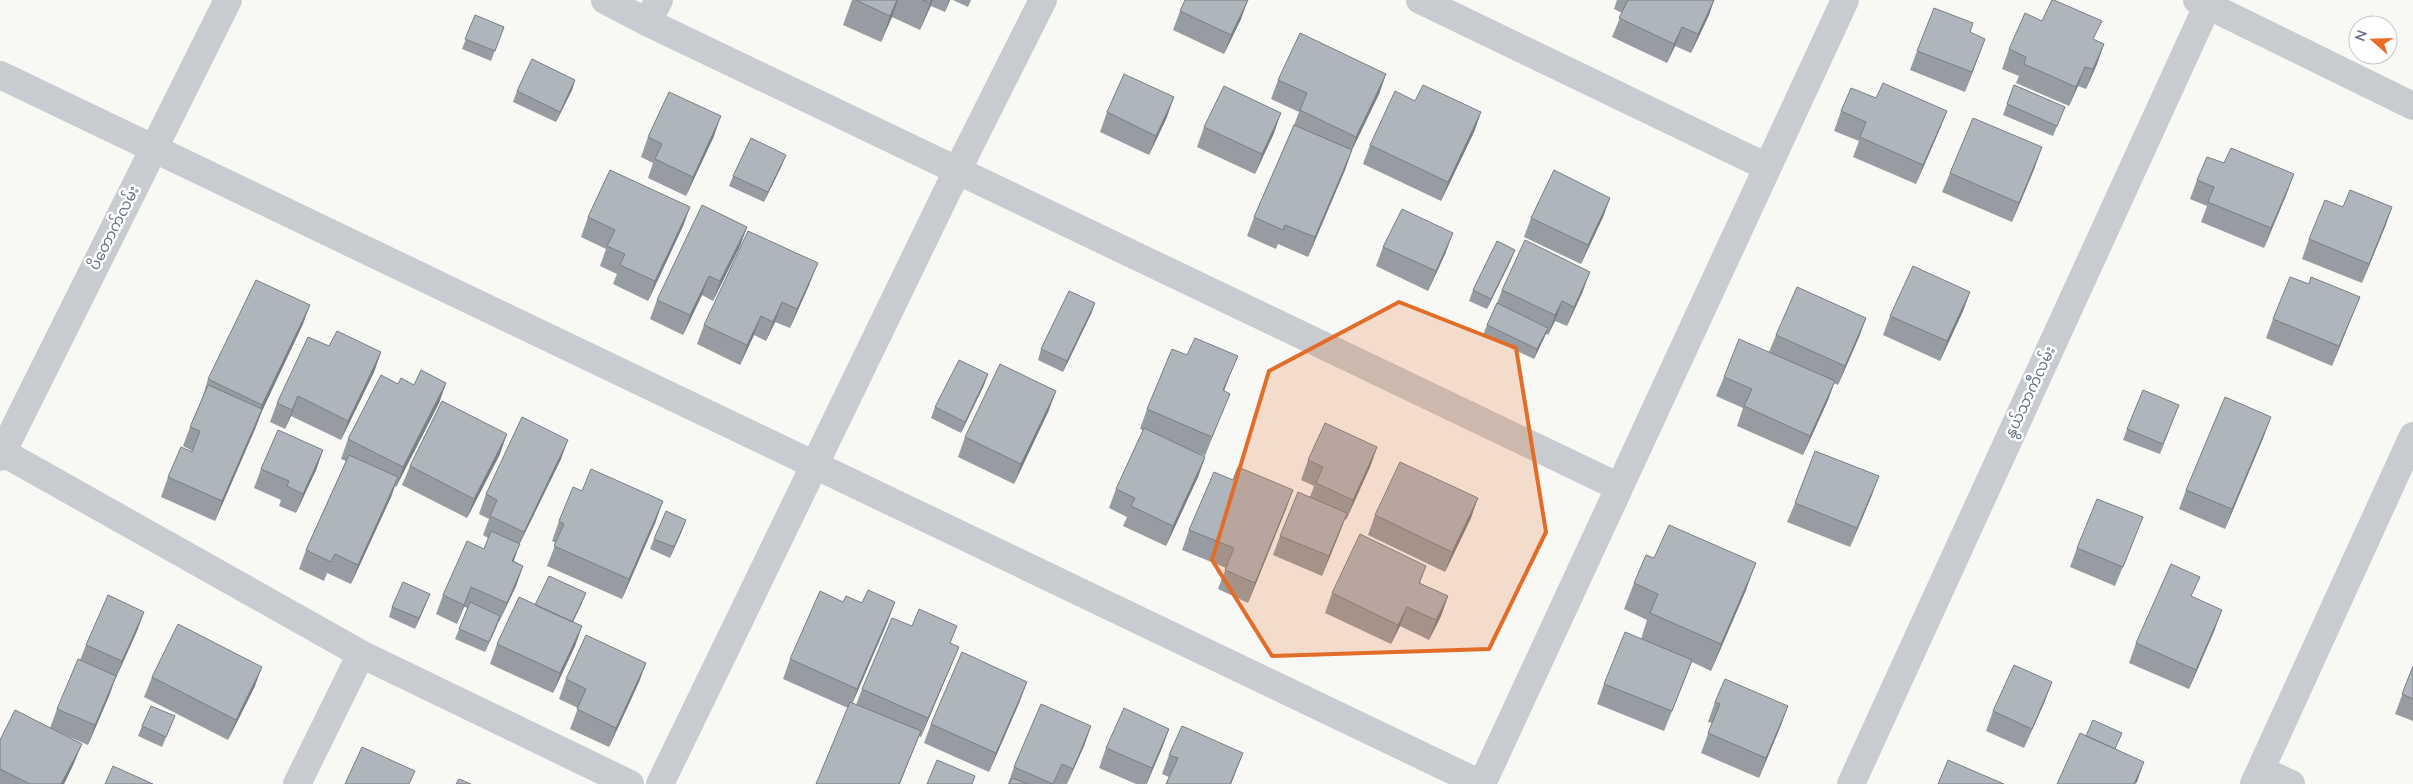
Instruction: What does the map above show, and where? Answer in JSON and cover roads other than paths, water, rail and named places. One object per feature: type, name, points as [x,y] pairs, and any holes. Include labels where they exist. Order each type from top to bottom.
[{"type":"street","name":"ပိတောက်လမ်း","points":[[1,455],[228,0]]},
{"type":"street","points":[[605,0],[653,11],[957,171],[1619,487]]},
{"type":"street","points":[[660,784],[957,171],[1044,0]]},
{"type":"street","points":[[1420,0],[1767,167]]},
{"type":"street","points":[[0,75],[153,150],[1481,784],[1845,0]]},
{"type":"street","points":[[2205,2],[2413,106]]},
{"type":"street","name":"နွယ်သာကီလမ်း","points":[[1851,784],[2205,2]]},
{"type":"street","points":[[2292,784],[2258,777],[2404,482],[2413,436]]},
{"type":"street","points":[[1,455],[361,654],[630,784]]},
{"type":"street","points":[[297,784],[361,654]]}]
